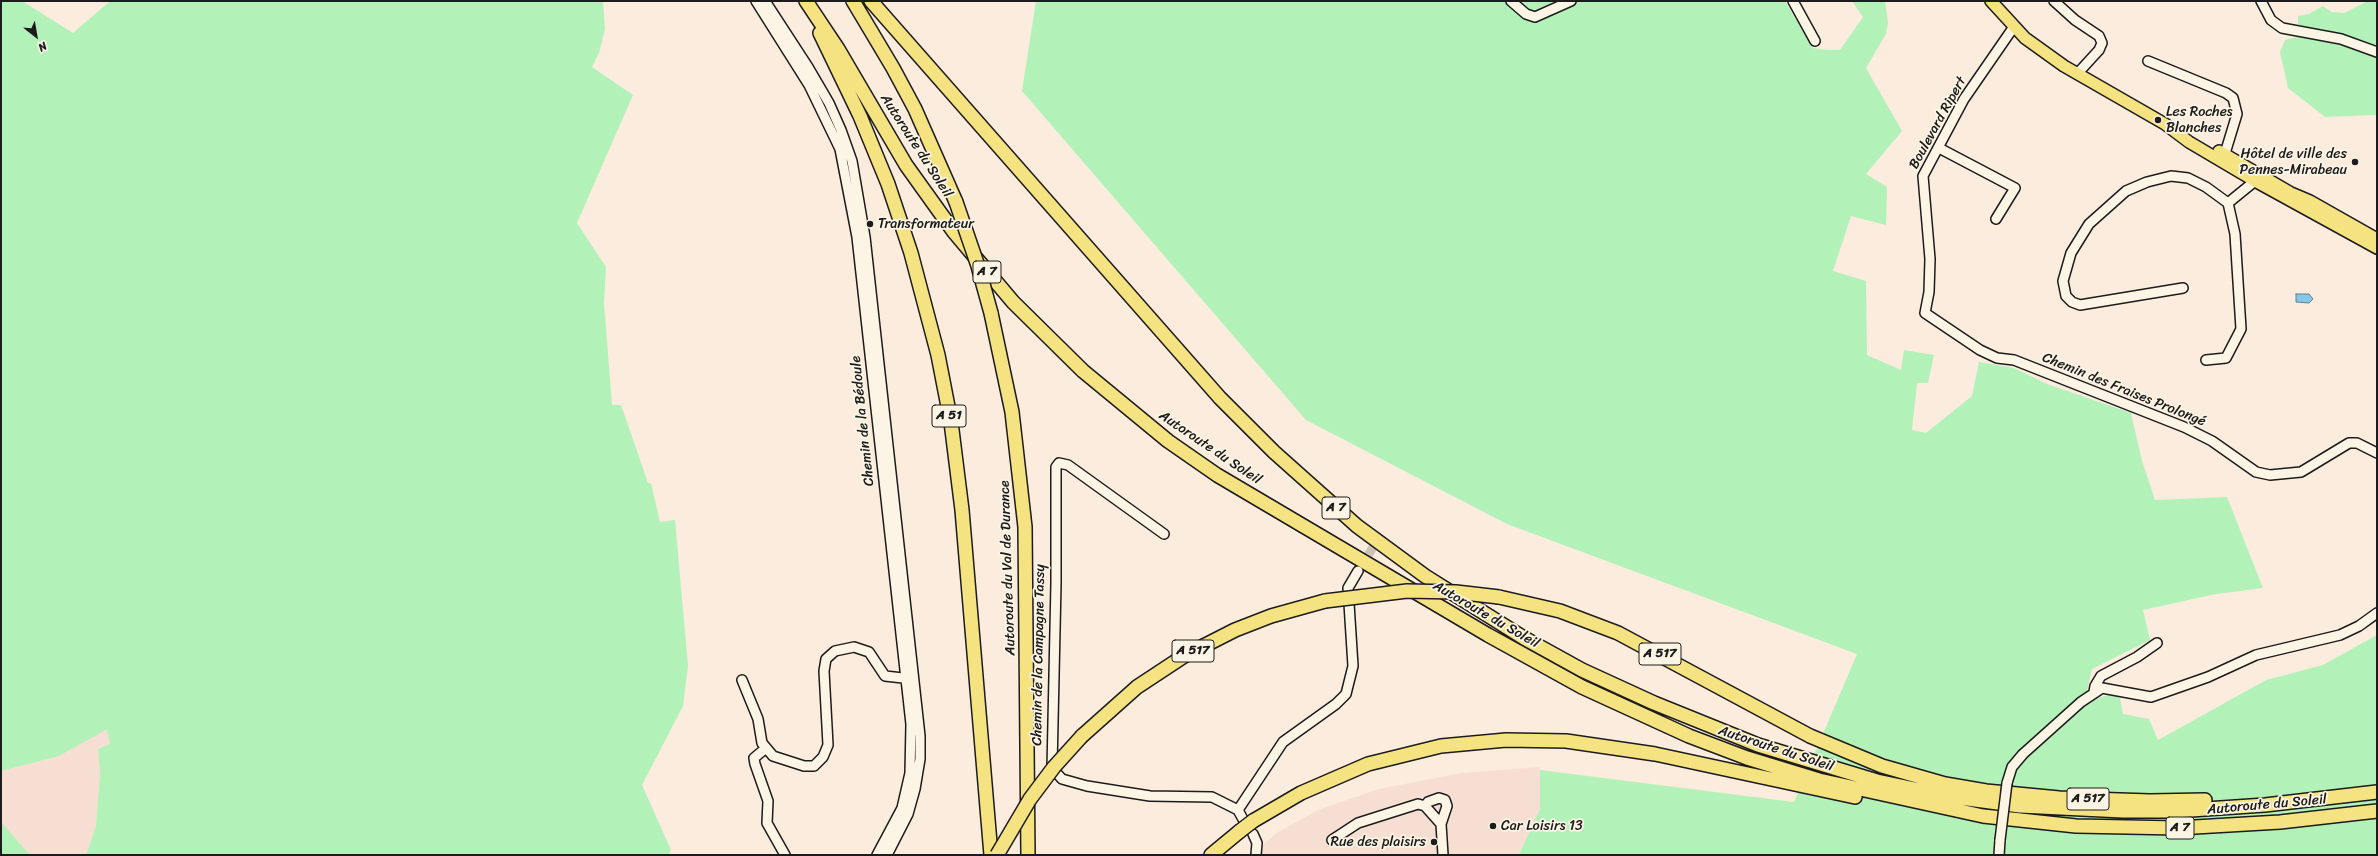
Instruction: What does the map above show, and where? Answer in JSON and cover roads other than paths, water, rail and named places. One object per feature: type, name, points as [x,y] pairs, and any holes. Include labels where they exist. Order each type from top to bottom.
[{"type":"highway","name":"Autoroute du Soleil","points":[[805,1],[838,49],[910,172],[954,232],[993,280],[1032,323],[1083,371],[1135,415],[1194,460],[1488,635],[1625,708],[1707,744],[1786,770],[1867,792],[1983,816],[2076,826],[2178,828],[2280,822],[2377,811]]},
{"type":"highway","name":"A 51","points":[[805,1],[860,116],[888,184],[911,252],[938,355],[952,429],[962,510],[991,855]]},
{"type":"highway","name":"Autoroute du Val de Durance","points":[[853,1],[909,98],[937,156],[956,202],[978,266],[991,314],[1012,412],[1025,527],[1028,855]]},
{"type":"highway","name":"Autoroute du Soleil","points":[[870,1],[1220,398],[1274,452],[1357,526],[1425,576],[1524,638],[1582,670],[1654,703],[1758,745],[1877,781],[1953,797],[2036,807],[2168,811],[2265,805],[2377,792]]},
{"type":"highway","name":"A 517","points":[[997,855],[1030,799],[1054,767],[1082,736],[1137,687],[1184,656],[1235,630],[1271,616],[1325,602],[1407,591],[1456,592],[1499,597],[1560,611],[1611,630],[1653,650],[1787,724],[1830,745],[1882,766],[1945,784],[1986,791],[2059,798],[2150,801],[2377,792]]},
{"type":"highway","points":[[1212,855],[1247,827],[1301,792],[1368,764],[1414,751],[1441,746],[1506,740],[1566,741],[1628,749],[1885,803],[1983,816]]},
{"type":"main road","points":[[1991,1],[2013,28],[2077,74],[2223,158],[2291,193],[2310,201],[2377,239]]},
{"type":"main road","points":[[2223,158],[2254,181],[2377,248]]},
{"type":"street","name":"Chemin de la Bédoule","points":[[756,1],[809,85],[827,120],[840,149],[852,198],[920,759],[915,789],[908,814],[887,855]]},
{"type":"street","name":"Chemin de la Bédoule","points":[[765,1],[829,103],[852,161],[866,251],[910,679],[911,724],[910,774],[902,808],[877,855]]},
{"type":"street","points":[[1511,1],[1526,14],[1535,17],[1571,1]]},
{"type":"street","points":[[1793,1],[1815,41]]},
{"type":"street","points":[[2054,1],[2075,20],[2099,36],[2102,43],[2099,50],[2077,74]]},
{"type":"street","points":[[2261,1],[2271,20],[2282,28],[2341,39],[2377,52]]},
{"type":"street","name":"Boulevard Ripert","points":[[1925,313],[1929,292],[1930,259],[1922,181],[1964,99],[2013,28]]},
{"type":"street","points":[[2148,61],[2226,93],[2233,98],[2238,114],[2223,158]]},
{"type":"street","points":[[1939,148],[2015,188],[1996,219]]},
{"type":"street","points":[[2183,288],[2080,305],[2072,302],[2066,296],[2063,282],[2071,253],[2089,224],[2126,191],[2148,182],[2171,176],[2194,181],[2228,203],[2236,234],[2241,329],[2226,358],[2206,360]]},
{"type":"street","points":[[2228,203],[2254,181]]},
{"type":"street","name":"Chemin des Fraises Prolongé","points":[[1925,313],[1980,350],[1997,358],[2014,360],[2184,427],[2212,441],[2256,472],[2270,475],[2301,472],[2349,443],[2357,443],[2377,453]]},
{"type":"street","name":"Chemin de la Campagne Tassy","points":[[1164,534],[1068,465],[1060,463],[1056,467],[1056,583],[1051,765],[1053,771],[1060,778],[1078,784],[1150,796],[1212,797],[1238,810]]},
{"type":"street","points":[[1256,855],[1257,843],[1238,810],[1284,742],[1336,704],[1346,694],[1353,666],[1348,588],[1358,571]]},
{"type":"street","points":[[1999,855],[2007,783],[2012,767],[2018,759],[2094,692],[2109,688],[2151,696],[2208,677],[2256,656],[2340,635],[2359,626],[2377,613]]},
{"type":"street","points":[[2094,692],[2095,686],[2101,676],[2137,657],[2157,643]]},
{"type":"street","points":[[742,680],[758,719],[762,743],[766,748],[774,756],[804,766],[814,766],[823,757],[828,745],[824,671],[826,659],[835,651],[854,647],[869,652],[885,676],[910,679]]},
{"type":"street","points":[[766,748],[754,758],[754,764],[768,801],[767,823],[785,855]]},
{"type":"street","points":[[1425,806],[1428,802],[1438,798],[1445,800],[1447,806],[1440,824],[1443,855]]},
{"type":"street","points":[[1332,840],[1358,823],[1410,805],[1425,806],[1440,824]]},
{"type":"water","points":[[2296,294],[2309,294],[2313,299],[2309,303],[2296,302]]},
{"type":"tunnel","points":[[1361,566],[1383,532]]},
{"type":"place","name":"Les Roches Blanches","points":[[2158,120]]},
{"type":"place","name":"Hôtel de ville des Pennes-Mirabeau","points":[[2355,162]]},
{"type":"place","name":"Transformateur","points":[[870,224]]},
{"type":"place","name":"Car Loisirs 13","points":[[1493,826]]},
{"type":"place","name":"Rue des plaisirs","points":[[1434,842]]}]
